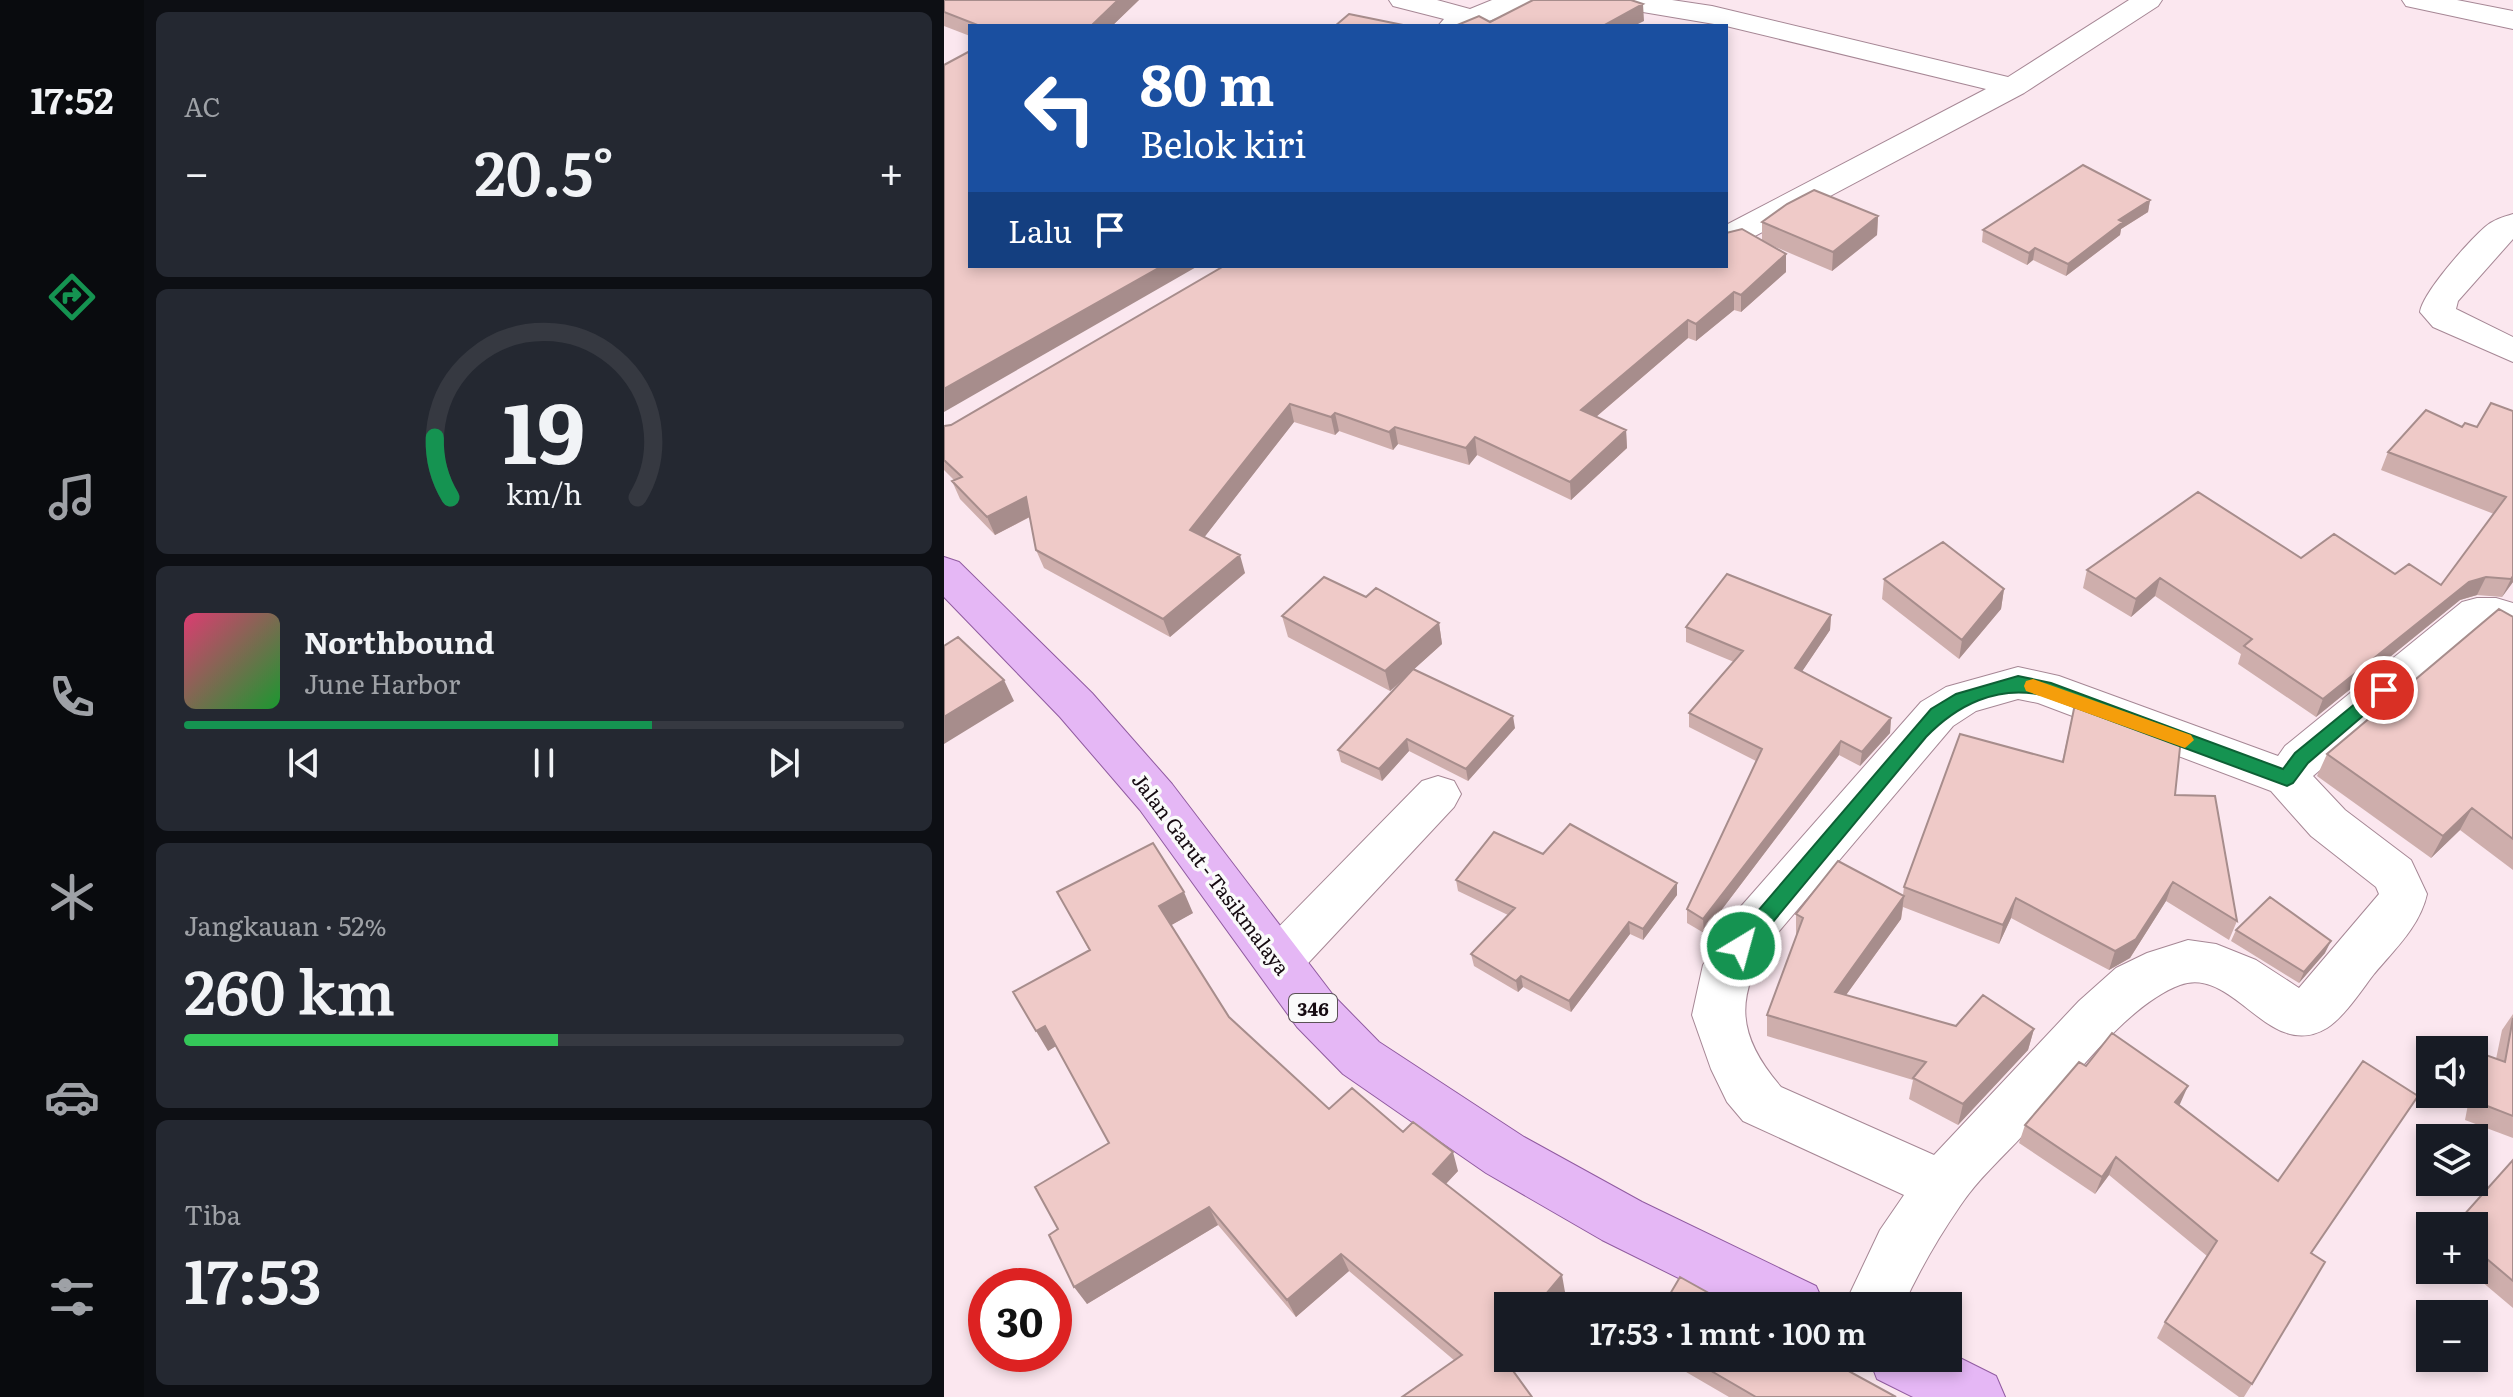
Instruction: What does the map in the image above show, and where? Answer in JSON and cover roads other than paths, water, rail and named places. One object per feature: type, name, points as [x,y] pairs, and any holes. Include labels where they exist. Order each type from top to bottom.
[{"type":"main road","name":"Jalan Garut - Tasikmalaya","points":[[944,572],[1076,705],[1146,785],[1315,1011],[1361,1058],[1505,1155],[1622,1221],[1767,1292]]},
{"type":"main road","points":[[1926,1372],[1975,1397]]},
{"type":"street","points":[[1403,0],[1461,22],[1502,6],[1537,0]]},
{"type":"street","points":[[1619,0],[1726,18],[2013,87]]},
{"type":"street","points":[[1728,237],[2013,87],[2148,0]]},
{"type":"street","points":[[2416,0],[2513,20]]},
{"type":"street","points":[[2513,224],[2496,235],[2446,294],[2438,312],[2446,319],[2513,351]]},
{"type":"street","points":[[2287,778],[2301,758],[2477,613],[2496,613],[2513,621]]},
{"type":"street","points":[[1880,1292],[1900,1249],[1942,1185],[2097,1017],[2134,983],[2188,961],[2216,965],[2238,975],[2297,1015],[2309,1012],[2400,907],[2403,894],[2394,874],[2328,823],[2287,778],[2044,688],[2018,683],[1962,699],[1937,714],[1753,927],[1728,965],[1718,1015],[1729,1053],[1746,1085],[1762,1104],[1942,1185]]},
{"type":"street","points":[[1279,960],[1438,794]]}]
